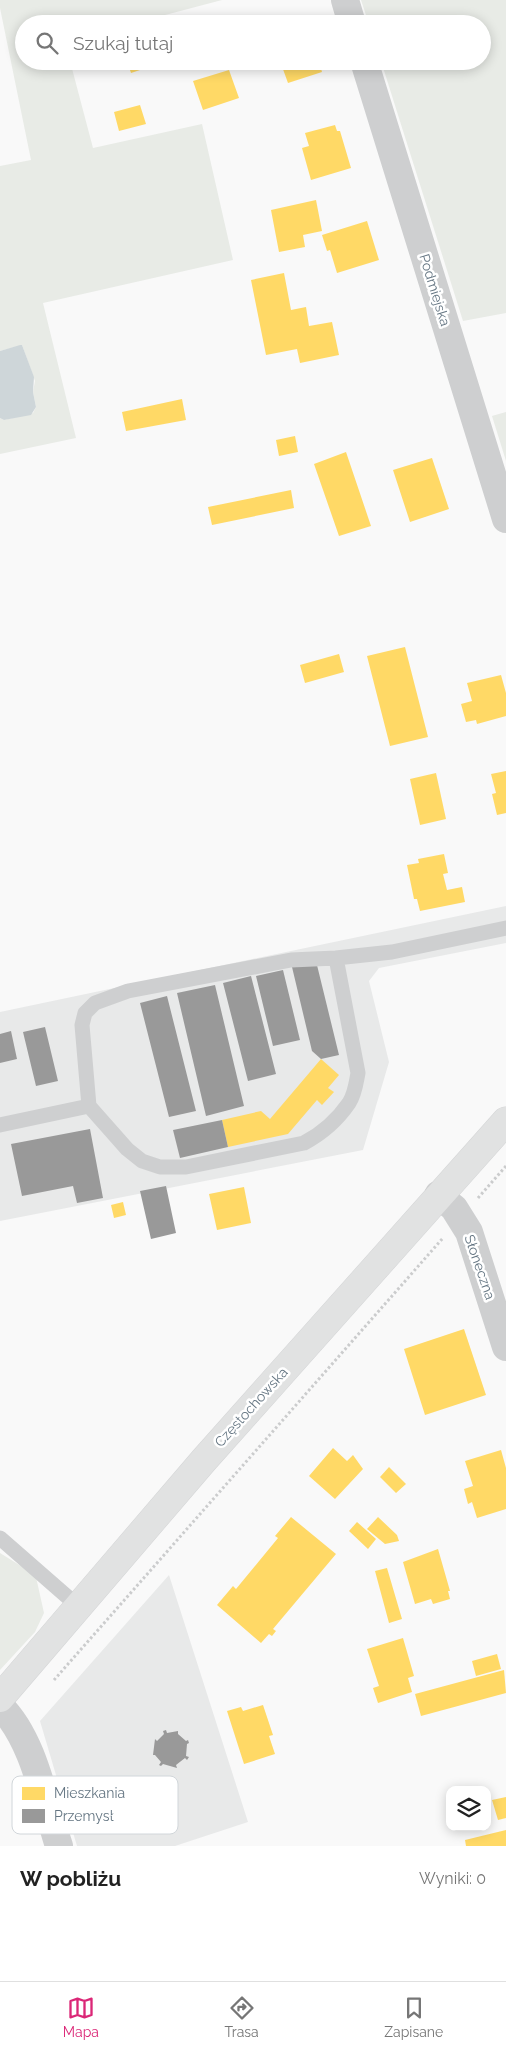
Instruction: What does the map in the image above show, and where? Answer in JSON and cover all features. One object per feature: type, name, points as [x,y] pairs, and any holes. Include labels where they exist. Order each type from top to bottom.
[{"type":"main road","name":"Częstochowska","points":[[0,1698],[204,1460],[506,1121]]},
{"type":"street","points":[[345,0],[349,15]]},
{"type":"street","name":"Podmiejska","points":[[367,70],[506,519]]},
{"type":"street","name":"Słoneczna","points":[[438,1196],[454,1208],[469,1232],[506,1347]]},
{"type":"street","points":[[0,1706],[15,1724],[24,1741],[36,1776]]},
{"type":"street","points":[[55,1834],[59,1846]]},
{"type":"lane","points":[[336,958],[358,1073],[355,1090],[349,1103],[318,1135],[304,1143],[186,1166],[160,1167],[142,1161],[127,1149],[89,1106],[82,1025],[85,1012],[95,1003],[128,991],[291,960],[336,958],[392,952],[506,928]]},
{"type":"lane","points":[[0,1124],[89,1106]]},
{"type":"lane","points":[[0,1538],[78,1606]]},
{"type":"path","points":[[476,1200],[506,1166]]},
{"type":"path","points":[[54,1680],[445,1236]]},
{"type":"shaded area","points":[[0,0],[222,0],[165,15],[15,15],[15,70],[72,70],[93,148],[202,124],[233,260],[43,303],[76,438],[0,454],[0,418],[4,420],[33,413],[36,407],[33,392],[35,381],[22,345],[0,351],[0,166],[31,160],[0,8]]},
{"type":"shaded area","points":[[361,0],[506,0],[506,313],[463,321],[384,70],[491,70],[491,15],[366,15]]},
{"type":"shaded area","points":[[22,345],[34,377],[33,392],[36,407],[31,415],[4,420],[0,418],[0,351]]},
{"type":"shaded area","points":[[506,412],[506,461],[492,416]]},
{"type":"shaded area","points":[[506,906],[506,943],[379,968],[369,981],[389,1062],[363,1150],[0,1221],[0,1012]]},
{"type":"shaded area","points":[[0,1553],[36,1577],[44,1613],[35,1632],[0,1670]]},
{"type":"shaded area","points":[[169,1575],[248,1822],[175,1846],[77,1846],[73,1834],[178,1834],[178,1776],[56,1776],[40,1721]]},
{"type":"building: Mieszkania","points":[[229,70],[239,98],[203,110],[193,81]]},
{"type":"building: Mieszkania","points":[[283,70],[321,70],[322,72],[288,83]]},
{"type":"building: Mieszkania","points":[[140,105],[146,124],[119,131],[114,112]]},
{"type":"building: Mieszkania","points":[[335,125],[337,131],[340,131],[351,168],[311,180],[302,148],[309,146],[305,133]]},
{"type":"building: Mieszkania","points":[[316,200],[322,231],[303,235],[305,247],[279,252],[271,210]]},
{"type":"building: Mieszkania","points":[[367,221],[379,260],[337,273],[330,250],[327,251],[322,235]]},
{"type":"building: Mieszkania","points":[[284,273],[291,310],[306,307],[309,326],[332,322],[339,355],[300,363],[297,349],[266,355],[251,280]]},
{"type":"building: Mieszkania","points":[[182,399],[186,420],[126,431],[122,412]]},
{"type":"building: Mieszkania","points":[[295,436],[298,452],[279,456],[276,440]]},
{"type":"building: Mieszkania","points":[[346,452],[371,526],[339,536],[314,464]]},
{"type":"building: Mieszkania","points":[[432,458],[449,509],[410,522],[393,470]]},
{"type":"building: Mieszkania","points":[[291,490],[294,508],[212,525],[208,507]]},
{"type":"building: Mieszkania","points":[[405,647],[428,737],[390,746],[367,656]]},
{"type":"building: Mieszkania","points":[[339,654],[344,672],[305,683],[300,665]]},
{"type":"building: Mieszkania","points":[[501,675],[506,693],[506,716],[477,724],[476,720],[466,722],[461,704],[472,701],[467,683]]},
{"type":"building: Mieszkania","points":[[506,771],[506,813],[497,815],[492,794],[496,793],[491,774]]},
{"type":"building: Mieszkania","points":[[436,773],[446,819],[420,825],[410,779]]},
{"type":"building: Mieszkania","points":[[444,854],[448,873],[443,874],[447,890],[462,887],[465,902],[420,911],[417,899],[414,899],[407,865],[419,863],[418,859]]},
{"type":"building: Mieszkania","points":[[321,1059],[339,1075],[328,1088],[334,1092],[322,1105],[317,1100],[288,1134],[228,1147],[222,1120],[261,1111],[270,1119]]},
{"type":"building: Mieszkania","points":[[244,1187],[251,1223],[217,1230],[209,1194]]},
{"type":"building: Mieszkania","points":[[123,1202],[126,1215],[114,1218],[111,1205]]},
{"type":"building: Mieszkania","points":[[464,1329],[486,1395],[425,1415],[404,1349]]},
{"type":"building: Mieszkania","points":[[333,1448],[347,1461],[353,1455],[363,1469],[335,1499],[309,1476]]},
{"type":"building: Mieszkania","points":[[501,1450],[506,1468],[506,1509],[477,1518],[472,1502],[468,1504],[464,1489],[473,1486],[465,1461]]},
{"type":"building: Mieszkania","points":[[389,1467],[406,1484],[396,1493],[380,1477]]},
{"type":"building: Mieszkania","points":[[291,1517],[336,1554],[273,1629],[276,1631],[272,1636],[269,1634],[261,1643],[217,1605],[233,1586],[236,1589],[278,1538],[275,1536]]},
{"type":"building: Mieszkania","points":[[378,1517],[397,1535],[399,1541],[385,1544],[367,1529]]},
{"type":"building: Mieszkania","points":[[357,1522],[376,1539],[368,1549],[349,1531]]},
{"type":"building: Mieszkania","points":[[438,1549],[450,1591],[448,1591],[450,1599],[433,1604],[431,1599],[415,1604],[403,1562]]},
{"type":"building: Mieszkania","points":[[387,1568],[402,1619],[389,1623],[375,1571]]},
{"type":"building: Mieszkania","points":[[403,1638],[414,1676],[408,1678],[412,1692],[378,1703],[373,1688],[379,1686],[367,1649]]},
{"type":"building: Mieszkania","points":[[497,1654],[501,1669],[476,1676],[472,1661]]},
{"type":"building: Mieszkania","points":[[504,1670],[506,1693],[421,1716],[415,1694]]},
{"type":"building: Mieszkania","points":[[263,1705],[273,1735],[269,1736],[275,1754],[244,1764],[227,1711],[241,1707],[243,1711]]},
{"type":"building: Mieszkania","points":[[506,1797],[506,1818],[498,1820],[492,1800]]},
{"type":"building: Mieszkania","points":[[506,1830],[506,1846],[466,1846],[465,1840]]},
{"type":"building: Przemysł","points":[[316,961],[339,1055],[321,1059],[312,1051],[292,967]]},
{"type":"building: Przemysł","points":[[283,970],[300,1040],[273,1046],[256,976]]},
{"type":"building: Przemysł","points":[[251,976],[276,1074],[248,1081],[223,983]]},
{"type":"building: Przemysł","points":[[215,985],[244,1106],[206,1116],[177,993]]},
{"type":"building: Przemysł","points":[[167,996],[196,1111],[169,1117],[140,1003]]},
{"type":"building: Przemysł","points":[[45,1027],[58,1081],[36,1086],[23,1032]]},
{"type":"building: Przemysł","points":[[11,1031],[17,1059],[0,1063],[0,1034]]},
{"type":"building: Przemysł","points":[[222,1120],[228,1147],[180,1158],[173,1130]]},
{"type":"building: Przemysł","points":[[90,1129],[103,1198],[77,1203],[73,1186],[22,1196],[11,1144]]},
{"type":"building: Przemysł","points":[[166,1186],[176,1233],[151,1239],[140,1191]]},
{"type":"building: Przemysł","points":[[166,1730],[167,1733],[178,1731],[178,1734],[186,1741],[188,1740],[189,1743],[187,1744],[186,1756],[189,1757],[187,1760],[185,1758],[176,1765],[177,1768],[163,1764],[159,1765],[161,1762],[153,1755],[155,1739],[157,1741],[164,1734],[163,1731]]}]
